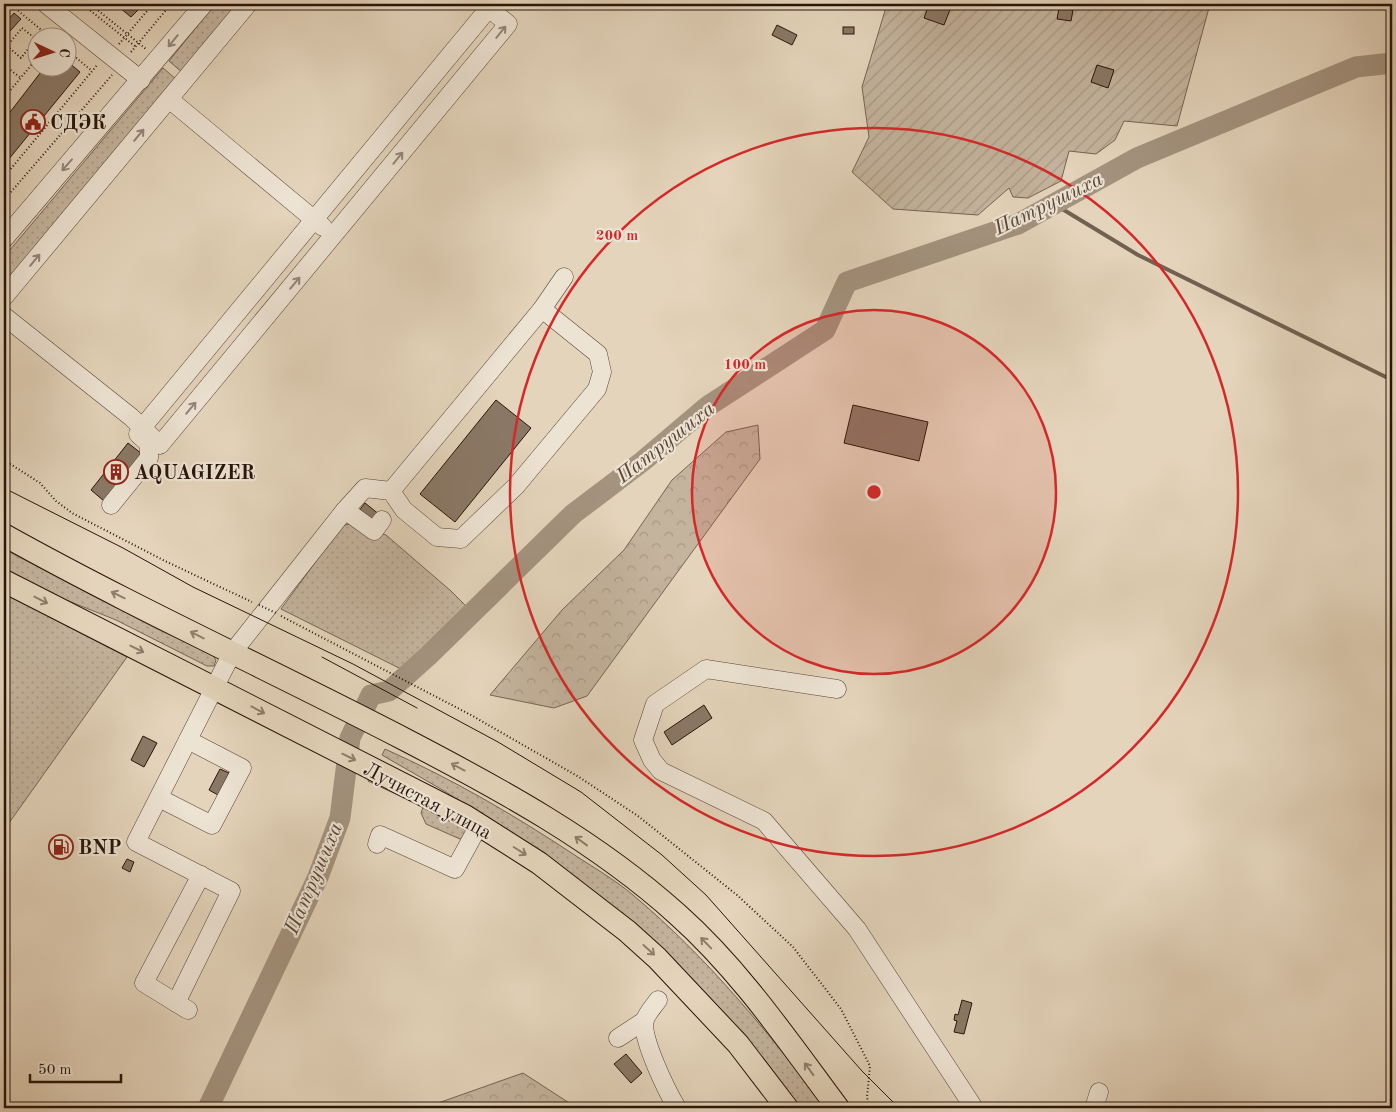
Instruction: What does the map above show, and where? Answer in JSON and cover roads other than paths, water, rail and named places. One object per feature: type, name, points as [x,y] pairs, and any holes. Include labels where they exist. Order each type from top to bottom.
[{"type":"main road","points":[[4,535],[103,588],[389,731],[501,790],[537,812],[638,883],[677,914],[758,1000],[838,1108]]},
{"type":"main road","name":"Лучистая улица","points":[[4,581],[390,777],[479,825],[563,880],[627,931],[657,958],[738,1044],[787,1108]]},
{"type":"street","points":[[46,4],[141,80]]},
{"type":"street","points":[[4,239],[204,4]]},
{"type":"street","points":[[4,297],[248,4]]},
{"type":"street","points":[[489,6],[508,24],[160,446],[134,427],[315,220],[489,6]]},
{"type":"street","points":[[169,99],[333,235]]},
{"type":"street","points":[[391,491],[542,309],[564,277]]},
{"type":"street","points":[[201,875],[144,983],[182,1007],[231,891],[201,875],[136,842],[232,653],[345,510],[365,488],[391,491],[404,510],[437,537],[461,539],[516,486],[597,389],[602,372],[598,354],[542,309]]},
{"type":"street","points":[[4,316],[131,417],[134,427],[148,444],[149,458],[111,505]]},
{"type":"street","points":[[345,510],[374,531],[382,520]]},
{"type":"street","points":[[837,688],[706,668],[655,704],[643,740],[652,760],[661,771],[764,821],[857,929],[974,1108]]},
{"type":"street","points":[[159,798],[212,825],[242,768],[188,740]]},
{"type":"street","points":[[377,844],[380,836],[455,869],[479,825]]},
{"type":"street","points":[[618,1038],[644,1021],[658,1000]]},
{"type":"street","points":[[644,1021],[646,1037],[663,1089],[677,1108]]},
{"type":"waterway","name":"Патрушиха","points":[[208,1108],[318,877],[340,818],[350,738],[371,695],[389,691],[428,656],[573,514],[643,461],[708,406],[825,330],[847,282],[1018,224],[1137,158],[1356,67],[1392,63]]},
{"type":"waterway","points":[[1054,204],[1138,255],[1392,380]]},
{"type":"tram line","points":[[4,488],[123,548],[193,587],[353,664],[498,742],[581,792],[662,855],[706,895],[862,1071],[899,1108]]},
{"type":"tram line","points":[[322,657],[417,708]]},
{"type":"place","name":"СДЭК","points":[[33,122]]},
{"type":"place","name":"AQUAGIZER","points":[[116,472]]},
{"type":"place","name":"BNP","points":[[61,847]]}]
